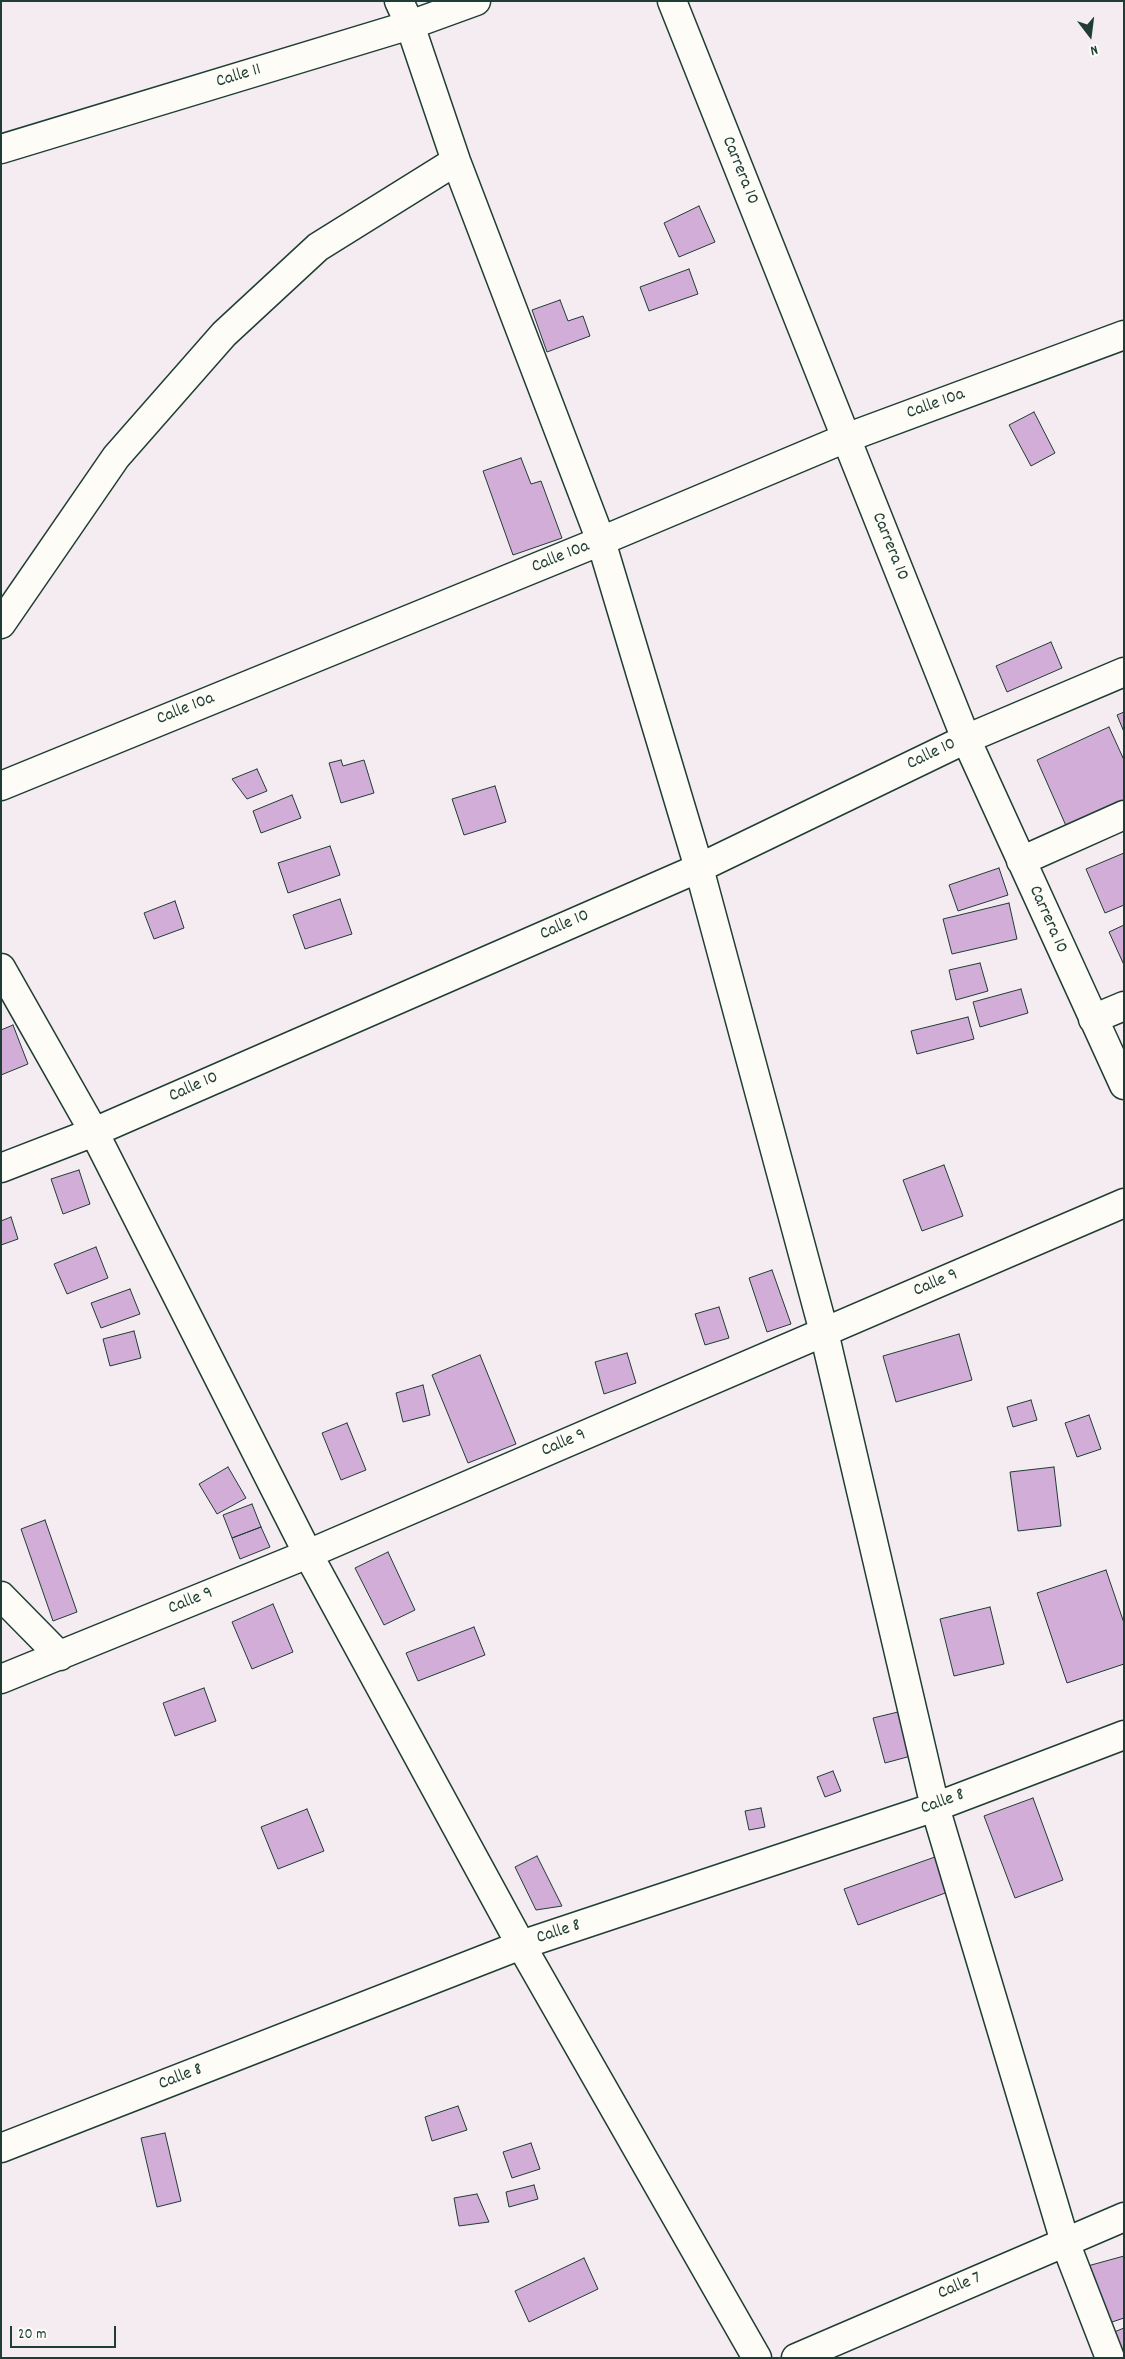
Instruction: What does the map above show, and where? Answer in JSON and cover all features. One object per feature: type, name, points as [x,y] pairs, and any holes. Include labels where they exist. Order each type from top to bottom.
[{"type":"street","name":"Calle 11","points":[[1,149],[404,13],[476,1]]},
{"type":"street","name":"Carrera 10","points":[[672,1],[966,739],[1092,1019],[1124,1085]]},
{"type":"street","points":[[404,13],[456,161],[601,541],[698,868],[824,1332],[935,1807],[1065,2242],[1110,2358]]},
{"type":"street","points":[[1,624],[116,456],[224,334],[318,247],[456,161]]},
{"type":"street","name":"Calle 10a","points":[[1,786],[601,541],[846,438],[1124,335]]},
{"type":"street","name":"Calle 10","points":[[1,1168],[94,1132],[698,868],[966,739],[1124,672]]},
{"type":"street","points":[[1021,861],[1124,815]]},
{"type":"street","points":[[1,968],[94,1132],[308,1554],[521,1946],[757,2358]]},
{"type":"street","points":[[1092,1019],[1124,1006]]},
{"type":"street","name":"Calle 9","points":[[1,1680],[308,1554],[1124,1203]]},
{"type":"street","points":[[1,1596],[60,1656]]},
{"type":"street","name":"Calle 8","points":[[1,2148],[521,1946],[935,1807],[1124,1735]]},
{"type":"street","name":"Calle 7","points":[[796,2358],[1124,2216]]},
{"type":"building","points":[[699,206],[715,242],[679,257],[664,223]]},
{"type":"building","points":[[689,269],[698,294],[649,311],[640,287]]},
{"type":"building","points":[[560,300],[568,321],[583,316],[590,336],[547,352],[532,310]]},
{"type":"building","points":[[1034,412],[1055,453],[1031,466],[1009,425]]},
{"type":"building","points":[[521,458],[531,484],[541,481],[562,538],[513,555],[483,471]]},
{"type":"building","points":[[1051,642],[1062,668],[1007,692],[996,666]]},
{"type":"building","points":[[1124,712],[1124,732],[1117,715]]},
{"type":"building","points":[[1109,727],[1124,760],[1124,803],[1067,828],[1037,760]]},
{"type":"building","points":[[341,760],[343,766],[364,760],[374,793],[341,803],[329,763]]},
{"type":"building","points":[[257,769],[267,791],[247,799],[232,779]]},
{"type":"building","points":[[495,786],[506,822],[464,835],[452,799]]},
{"type":"building","points":[[292,795],[301,818],[261,833],[253,811]]},
{"type":"building","points":[[330,846],[340,875],[288,893],[278,863]]},
{"type":"building","points":[[1124,853],[1124,905],[1105,913],[1086,869]]},
{"type":"building","points":[[999,868],[1008,895],[958,911],[949,885]]},
{"type":"building","points":[[340,899],[352,934],[305,949],[293,915]]},
{"type":"building","points":[[175,901],[184,928],[154,939],[144,913]]},
{"type":"building","points":[[1009,903],[1017,939],[952,954],[943,919]]},
{"type":"building","points":[[1124,925],[1124,965],[1109,932]]},
{"type":"building","points":[[980,963],[988,991],[956,1000],[949,970]]},
{"type":"building","points":[[1021,989],[1028,1013],[980,1027],[973,1002]]},
{"type":"building","points":[[968,1017],[974,1039],[917,1054],[911,1031]]},
{"type":"building","points":[[13,1025],[28,1064],[1,1075],[1,1030]]},
{"type":"building","points":[[944,1165],[963,1216],[922,1231],[903,1180]]},
{"type":"building","points":[[79,1170],[90,1204],[63,1214],[51,1179]]},
{"type":"building","points":[[11,1217],[18,1239],[1,1245],[1,1221]]},
{"type":"building","points":[[96,1247],[108,1278],[67,1294],[54,1264]]},
{"type":"building","points":[[772,1270],[791,1324],[767,1332],[749,1278]]},
{"type":"building","points":[[130,1289],[140,1314],[101,1328],[91,1303]]},
{"type":"building","points":[[719,1307],[729,1338],[705,1345],[695,1314]]},
{"type":"building","points":[[134,1331],[141,1358],[110,1366],[103,1339]]},
{"type":"building","points":[[959,1334],[972,1380],[896,1402],[883,1356]]},
{"type":"building","points":[[627,1353],[636,1383],[604,1394],[595,1362]]},
{"type":"building","points":[[480,1355],[516,1444],[468,1463],[432,1375]]},
{"type":"building","points":[[423,1385],[430,1415],[403,1422],[396,1393]]},
{"type":"building","points":[[1031,1400],[1037,1420],[1013,1427],[1007,1407]]},
{"type":"building","points":[[1089,1415],[1101,1449],[1077,1457],[1065,1423]]},
{"type":"building","points":[[347,1423],[366,1470],[341,1480],[322,1433]]},
{"type":"building","points":[[228,1467],[246,1498],[217,1514],[199,1484]]},
{"type":"building","points":[[1054,1467],[1061,1526],[1018,1531],[1010,1472]]},
{"type":"building","points":[[252,1504],[261,1527],[232,1538],[223,1515]]},
{"type":"building","points":[[45,1520],[77,1612],[53,1621],[21,1529]]},
{"type":"building","points":[[261,1527],[270,1547],[240,1559],[232,1538]]},
{"type":"building","points":[[388,1552],[415,1610],[384,1625],[355,1568]]},
{"type":"building","points":[[1106,1570],[1124,1623],[1124,1664],[1067,1683],[1037,1593]]},
{"type":"building","points":[[273,1604],[293,1652],[252,1669],[232,1622]]},
{"type":"building","points":[[990,1607],[1004,1664],[954,1676],[940,1619]]},
{"type":"building","points":[[474,1627],[485,1655],[418,1681],[406,1653]]},
{"type":"building","points":[[204,1688],[216,1721],[175,1736],[163,1703]]},
{"type":"building","points":[[898,1712],[911,1756],[885,1763],[873,1718]]},
{"type":"building","points":[[833,1771],[841,1791],[825,1797],[817,1777]]},
{"type":"building","points":[[1033,1798],[1063,1880],[1015,1898],[984,1816]]},
{"type":"building","points":[[761,1808],[765,1827],[749,1830],[745,1811]]},
{"type":"building","points":[[307,1809],[324,1851],[278,1869],[261,1827]]},
{"type":"building","points":[[537,1856],[562,1906],[536,1910],[515,1867]]},
{"type":"building","points":[[935,1857],[948,1892],[858,1925],[844,1889]]},
{"type":"building","points":[[458,2106],[467,2130],[432,2141],[425,2117]]},
{"type":"building","points":[[165,2133],[181,2201],[157,2207],[141,2138]]},
{"type":"building","points":[[531,2143],[540,2169],[512,2178],[503,2152]]},
{"type":"building","points":[[534,2185],[538,2199],[509,2207],[506,2192]]},
{"type":"building","points":[[477,2194],[489,2222],[459,2226],[454,2198]]},
{"type":"building","points":[[1124,2256],[1124,2318],[1106,2324],[1084,2267]]},
{"type":"building","points":[[584,2258],[598,2289],[529,2322],[515,2291]]},
{"type":"building","points":[[1124,2328],[1124,2358],[1116,2358],[1107,2335]]}]
